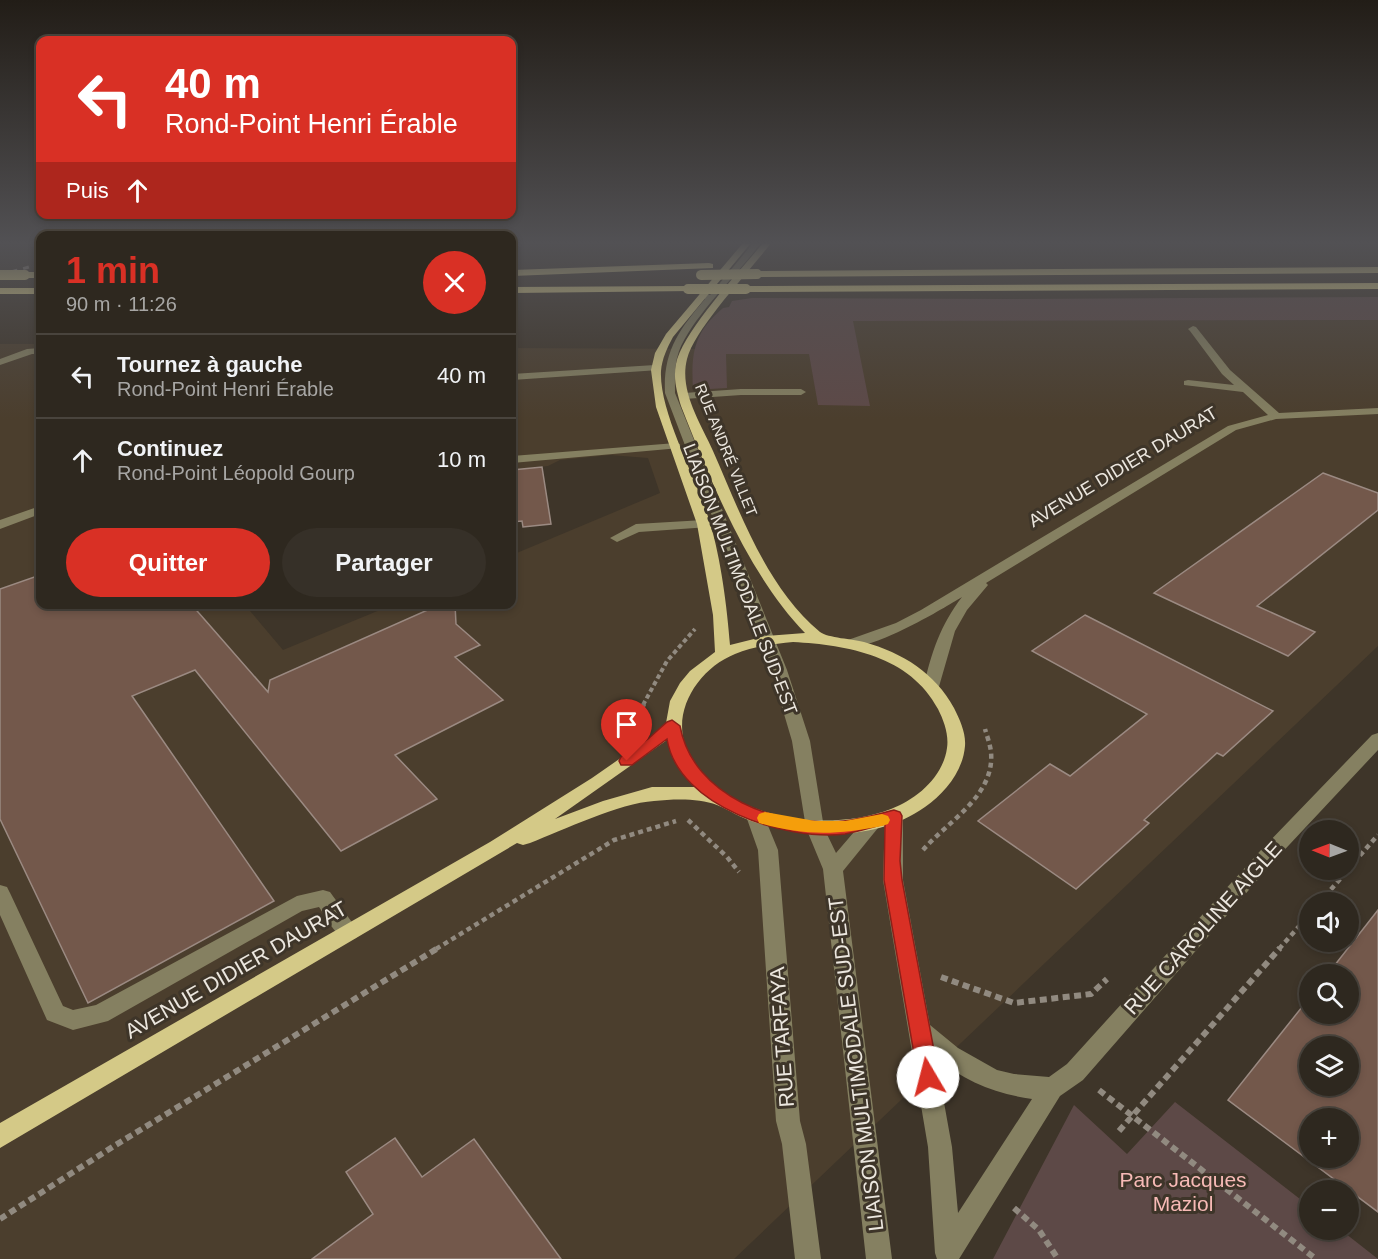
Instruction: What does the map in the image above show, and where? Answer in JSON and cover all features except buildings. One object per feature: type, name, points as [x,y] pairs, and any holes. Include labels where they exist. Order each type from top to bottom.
[{"type":"main road","name":"RUE ANDRÉ VILLET","points":[[707,302],[662,346],[655,368],[658,398],[704,524],[720,615],[723,654]]},
{"type":"main road","name":"RUE ANDRÉ VILLET","points":[[709,302],[684,349],[680,378],[684,396],[740,528],[753,552],[790,609],[818,638]]},
{"type":"main road","points":[[818,638],[853,643],[883,653],[910,668],[932,686],[946,704],[954,725],[956,746],[951,766],[939,786],[919,803],[883,819],[845,827],[815,828],[785,824],[755,816],[723,800],[701,783],[686,765],[676,745],[672,726],[675,704],[686,685],[702,668],[723,654],[768,640],[818,638]]},
{"type":"main road","name":"AVENUE DIDIER DAURAT","points":[[0,1136],[497,847],[598,782],[654,743],[672,726]]},
{"type":"main road","name":"AVENUE DIDIER DAURAT","points":[[497,847],[609,806],[652,794],[696,794],[723,800]]},
{"type":"street","name":"LIAISON MULTIMODALE SUD-EST","points":[[708,302],[681,336],[671,356],[668,367],[670,393],[768,640],[801,741],[815,828],[833,869],[879,1259]]},
{"type":"street","points":[[1193,329],[1226,372],[1276,416]]},
{"type":"street","points":[[0,362],[36,351]]},
{"type":"street","points":[[516,376],[655,368]]},
{"type":"street","points":[[1188,383],[1243,389]]},
{"type":"street","points":[[684,396],[741,392],[801,392]]},
{"type":"street","name":"AVENUE DIDIER DAURAT","points":[[853,643],[901,626],[1219,435],[1251,422],[1276,416],[1378,411]]},
{"type":"street","points":[[516,460],[676,446]]},
{"type":"street","points":[[0,525],[36,512]]},
{"type":"street","points":[[617,538],[636,528],[704,524]]},
{"type":"street","name":"AVENUE DIDIER DAURAT","points":[[932,686],[941,644],[956,614],[998,568]]},
{"type":"street","name":"RUE CAROLINE AIGLE","points":[[948,1255],[1052,1088],[1075,1072],[1268,855],[1378,739]]},
{"type":"street","name":"RUE TARFAYA","points":[[755,816],[768,850],[788,1121],[794,1144],[807,1257]]},
{"type":"street","points":[[833,869],[883,819]]},
{"type":"street","points":[[883,819],[940,1147],[948,1255]]},
{"type":"street","points":[[0,893],[55,1013],[73,1020],[100,1014],[297,904],[323,898],[349,932]]},
{"type":"street","points":[[921,1031],[952,1058],[973,1071],[1000,1083],[1029,1089],[1052,1088]]},
{"type":"path","points":[[0,1219],[114,1146],[614,840],[685,818],[727,857],[739,873],[740,879]]},
{"type":"path","points":[[1359,857],[1378,835]]},
{"type":"path","points":[[1329,892],[1339,880]]},
{"type":"path","points":[[1119,1131],[1299,926]]},
{"type":"path","points":[[935,975],[1014,1004],[1091,994],[1107,979]]},
{"type":"path","points":[[1075,1072],[1316,1259]]},
{"type":"shaded area","points":[[1378,320],[1378,646],[734,1259],[0,1259],[0,344],[36,344],[36,609],[248,609],[283,650],[382,609],[516,609],[516,553],[660,493],[648,458],[610,455],[560,460],[548,466],[516,470],[516,348],[715,349],[749,321]]},
{"type":"green space","points":[[732,302],[1378,302],[1378,320],[853,321],[870,406],[818,405],[809,354],[726,354],[727,388],[693,390],[694,355],[700,335],[713,317],[723,308],[729,307]]},
{"type":"green space","name":"Parc Jacques Maziol","points":[[1175,1102],[1299,1198],[1299,1240],[1354,1240],[1378,1259],[993,1259],[1074,1105],[1127,1154]]},
{"type":"slow traffic","points":[[765,818],[785,824],[815,828],[845,827],[882,820]]},
{"type":"route","points":[[627,761],[654,743],[672,726],[676,745],[686,765],[701,783],[723,800],[755,816],[785,824],[815,828],[873,823],[894,816],[893,880],[928,1077]]}]
